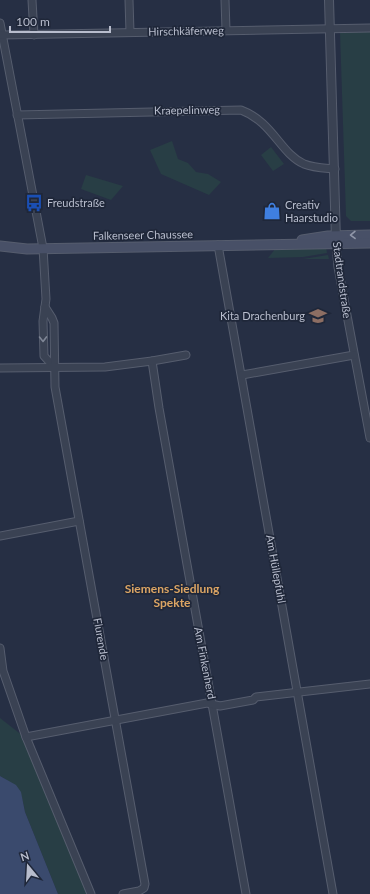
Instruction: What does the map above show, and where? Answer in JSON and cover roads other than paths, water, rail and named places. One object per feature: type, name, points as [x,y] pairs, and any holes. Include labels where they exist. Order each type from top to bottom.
[{"type":"main road","name":"Falkenseer Chaussee","points":[[0,246],[43,248],[287,244],[336,240],[370,235]]},
{"type":"main road","name":"Falkenseer Chaussee","points":[[336,240],[370,243]]},
{"type":"street","points":[[32,0],[34,34]]},
{"type":"street","points":[[130,0],[130,32]]},
{"type":"street","points":[[225,0],[226,30]]},
{"type":"street","name":"Stadtrandstraße","points":[[329,0],[338,267],[370,438]]},
{"type":"street","points":[[0,23],[43,248]]},
{"type":"street","name":"Hirschkäferweg","points":[[2,35],[370,28]]},
{"type":"street","name":"Kraepelinweg","points":[[17,114],[241,110],[253,115],[263,122],[294,157],[304,164],[317,168],[335,169]]},
{"type":"street","name":"Am Hüllepfuhl","points":[[218,245],[333,894]]},
{"type":"street","name":"Flurende","points":[[43,248],[46,307],[43,321],[44,356],[54,368]]},
{"type":"street","name":"Flurende","points":[[46,307],[54,323],[55,387],[145,884],[144,888],[139,891],[123,894]]},
{"type":"street","points":[[0,368],[105,366],[152,361],[186,355]]},
{"type":"street","points":[[242,376],[354,355]]},
{"type":"street","name":"Am Finkenherd","points":[[152,361],[163,432],[246,894]]},
{"type":"street","points":[[0,536],[79,521]]},
{"type":"street","points":[[0,648],[3,671],[26,737],[91,894]]},
{"type":"street","points":[[26,737],[207,703],[220,706],[253,700],[256,697],[298,691],[370,684]]},
{"type":"water","points":[[0,776],[16,785],[21,792],[25,812],[58,894],[0,894]]},
{"type":"place","name":"Freudstraße","points":[[34,203]]},
{"type":"place","name":"Creativ Haarstudio","points":[[272,211]]},
{"type":"place","name":"Kita Drachenburg","points":[[318,316]]},
{"type":"district","name":"Siemens-Siedlung Spekte","points":[[172,596]]}]
